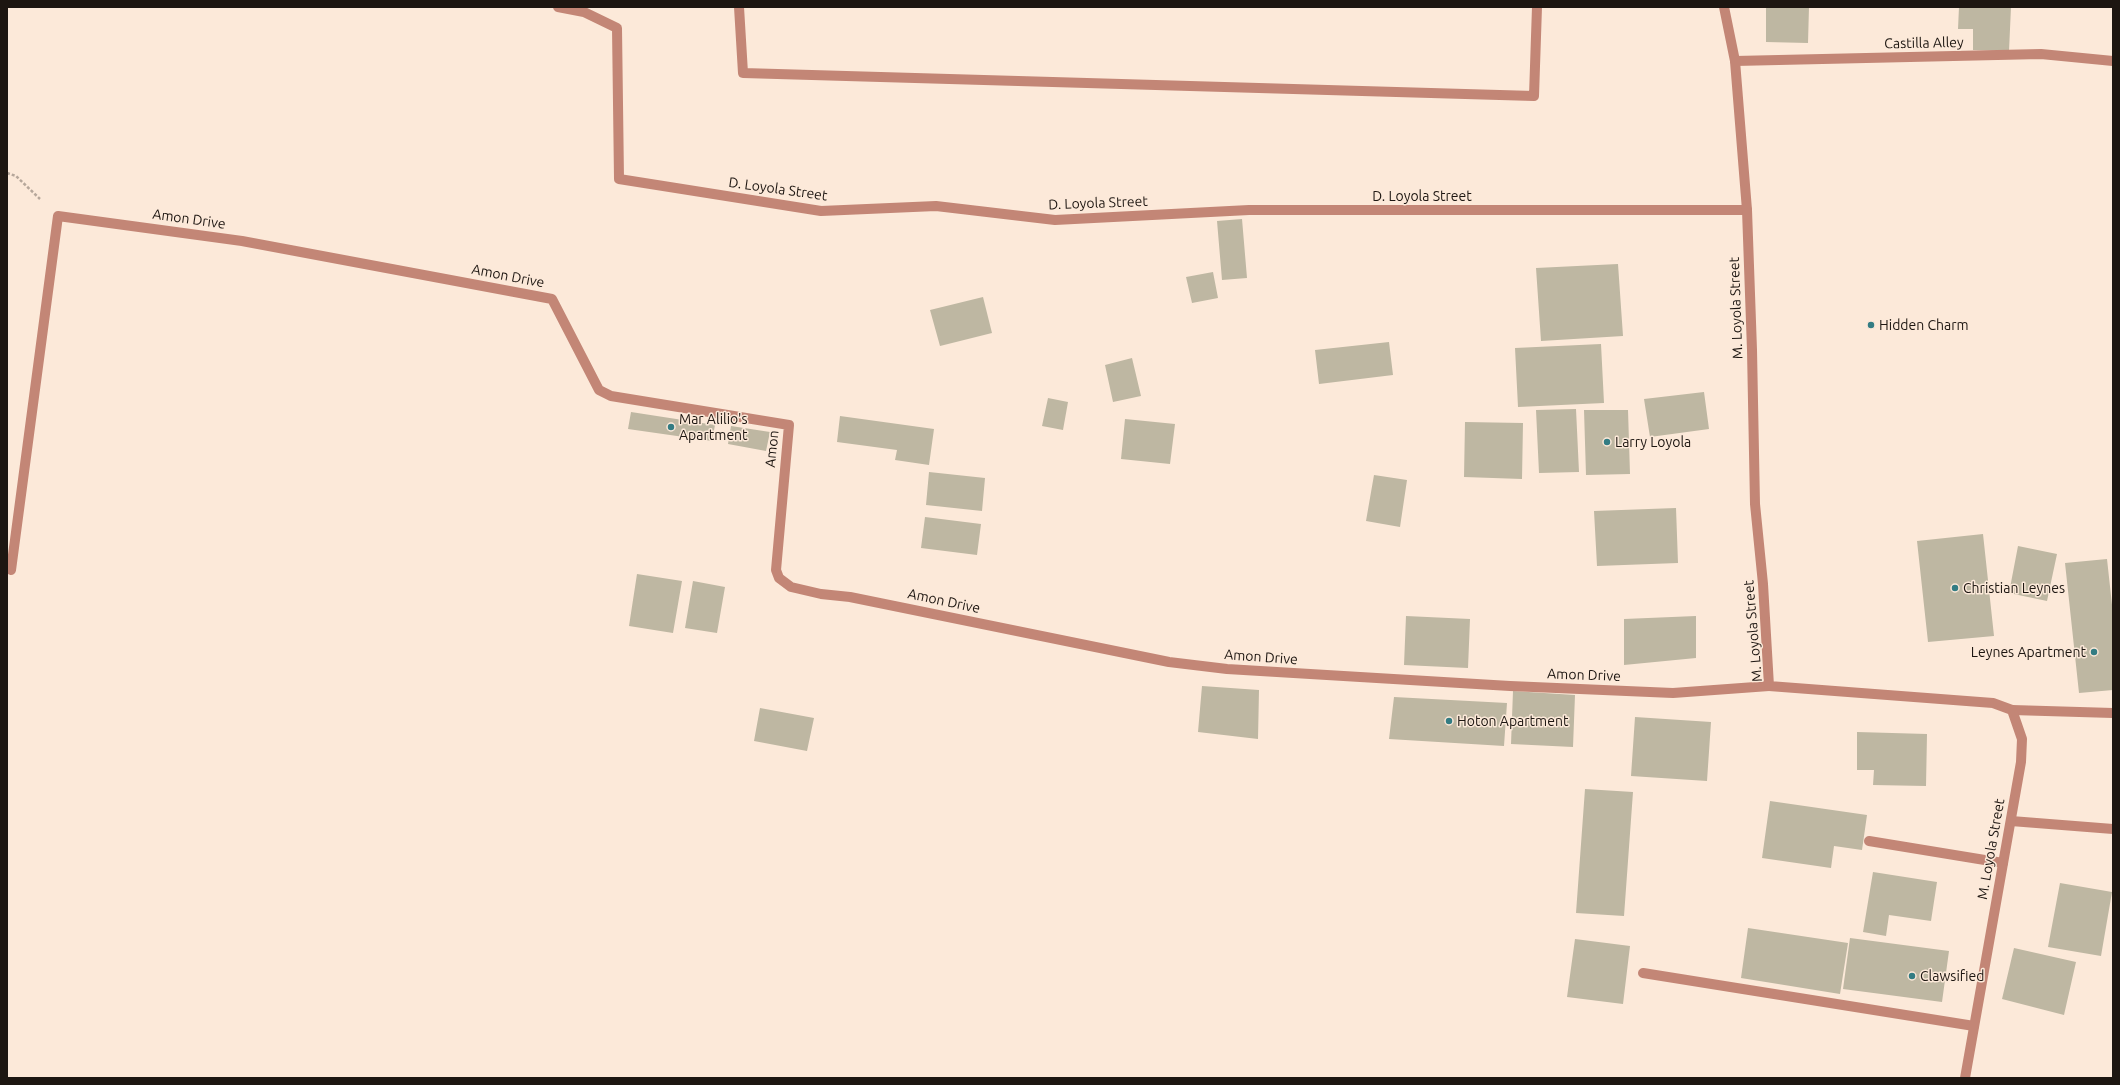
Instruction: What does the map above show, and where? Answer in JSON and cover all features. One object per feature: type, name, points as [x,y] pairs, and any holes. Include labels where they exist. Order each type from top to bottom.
[{"type":"street","name":"D. Loyola Street","points":[[558,7],[584,12],[617,28],[619,179],[821,211],[936,206],[1055,220],[1249,210],[1747,210]]},
{"type":"street","points":[[739,7],[743,74],[1534,96],[1537,7]]},
{"type":"street","name":"M. Loyola Street","points":[[1724,7],[1735,61],[1747,210],[1755,504],[1763,584],[1769,686],[1993,703],[2012,710],[2022,739],[2021,762],[1965,1078]]},
{"type":"street","name":"Castilla Alley","points":[[1735,61],[2041,54],[2113,61]]},
{"type":"street","points":[[11,570],[58,216]]},
{"type":"street","name":"Amon Drive","points":[[58,216],[242,241],[552,299],[600,390],[611,396]]},
{"type":"street","name":"Amon","points":[[611,396],[789,425],[776,560]]},
{"type":"street","name":"Amon Drive","points":[[776,560],[776,570],[779,578],[791,587],[821,594],[850,597],[1169,662],[1191,665],[1324,676],[1673,693],[1769,686]]},
{"type":"street","points":[[2012,710],[2113,712]]},
{"type":"street","points":[[2011,821],[2113,829]]},
{"type":"street","points":[[1869,840],[2002,863]]},
{"type":"street","points":[[1643,973],[1974,1026]]},
{"type":"path","points":[[7,173],[16,176],[58,216]]},
{"type":"building","points":[[1766,7],[1809,7],[1808,43],[1766,42]]},
{"type":"building","points":[[1959,7],[2011,7],[2009,51],[1973,50],[1973,29],[1958,29]]},
{"type":"building","points":[[1242,219],[1247,278],[1222,280],[1217,221]]},
{"type":"building","points":[[1618,264],[1623,336],[1541,341],[1536,268]]},
{"type":"building","points":[[1213,272],[1218,298],[1192,303],[1186,277]]},
{"type":"building","points":[[983,297],[992,333],[940,346],[930,310]]},
{"type":"building","points":[[1389,342],[1393,375],[1319,384],[1315,350]]},
{"type":"building","points":[[1601,344],[1604,403],[1518,407],[1515,348]]},
{"type":"building","points":[[1132,358],[1141,396],[1113,402],[1105,365]]},
{"type":"building","points":[[1704,392],[1709,429],[1650,437],[1644,399]]},
{"type":"building","points":[[1048,398],[1068,402],[1063,430],[1042,426]]},
{"type":"building","points":[[1576,409],[1579,472],[1539,473],[1536,410]]},
{"type":"building","name":"Larry Loyola","points":[[1584,410],[1628,410],[1630,474],[1586,475]]},
{"type":"building","name":"Mar Alilio's Apartment","points":[[631,412],[715,425],[712,441],[628,429]]},
{"type":"building","points":[[840,416],[934,429],[929,465],[895,460],[897,450],[837,442]]},
{"type":"building","points":[[1125,419],[1175,424],[1170,464],[1121,459]]},
{"type":"building","points":[[1465,422],[1523,423],[1522,479],[1464,477]]},
{"type":"building","points":[[731,426],[770,432],[766,451],[728,444]]},
{"type":"building","points":[[929,472],[985,478],[982,511],[926,505]]},
{"type":"building","points":[[1374,475],[1407,480],[1400,527],[1366,521]]},
{"type":"building","points":[[1676,508],[1678,563],[1597,566],[1594,511]]},
{"type":"building","points":[[925,517],[981,524],[977,555],[921,548]]},
{"type":"building","name":"Christian Leynes","points":[[1983,534],[1994,636],[1928,642],[1917,541]]},
{"type":"building","points":[[2018,546],[2057,554],[2047,601],[2009,593]]},
{"type":"building","name":"Leynes Apartment","points":[[2107,559],[2113,614],[2113,690],[2079,693],[2065,563]]},
{"type":"building","points":[[637,574],[682,581],[673,633],[629,626]]},
{"type":"building","points":[[693,581],[725,587],[717,633],[685,628]]},
{"type":"building","points":[[1406,616],[1470,619],[1468,668],[1404,665]]},
{"type":"building","points":[[1696,616],[1696,658],[1624,665],[1624,619]]},
{"type":"building","points":[[1202,686],[1259,690],[1258,739],[1198,732]]},
{"type":"building","points":[[1513,691],[1575,695],[1573,747],[1511,744]]},
{"type":"building","name":"Hoton Apartment","points":[[1394,697],[1507,703],[1504,746],[1389,739]]},
{"type":"building","points":[[760,708],[814,718],[807,751],[754,741]]},
{"type":"building","points":[[1635,717],[1711,722],[1707,781],[1631,776]]},
{"type":"building","points":[[1857,732],[1927,734],[1926,786],[1873,785],[1874,770],[1857,770]]},
{"type":"building","points":[[1585,789],[1633,792],[1624,916],[1576,913]]},
{"type":"building","points":[[1770,801],[1867,815],[1862,850],[1834,846],[1831,868],[1762,858]]},
{"type":"building","points":[[1873,872],[1937,882],[1931,921],[1889,915],[1886,936],[1863,932]]},
{"type":"building","points":[[2060,883],[2112,892],[2101,956],[2048,947]]},
{"type":"building","points":[[1748,928],[1848,943],[1840,994],[1741,978]]},
{"type":"building","points":[[1850,938],[1949,951],[1942,1002],[1843,989]]},
{"type":"building","points":[[1575,939],[1630,946],[1623,1004],[1567,997]]},
{"type":"building","points":[[2014,948],[2076,962],[2064,1015],[2002,999]]},
{"type":"place","name":"Hidden Charm","points":[[1871,325]]},
{"type":"place","name":"Mar Alilio's Apartment","points":[[671,427]]},
{"type":"place","name":"Larry Loyola","points":[[1607,442]]},
{"type":"place","name":"Christian Leynes","points":[[1955,588]]},
{"type":"place","name":"Leynes Apartment","points":[[2094,652]]},
{"type":"place","name":"Hoton Apartment","points":[[1449,721]]},
{"type":"place","name":"Clawsified","points":[[1912,976]]}]
